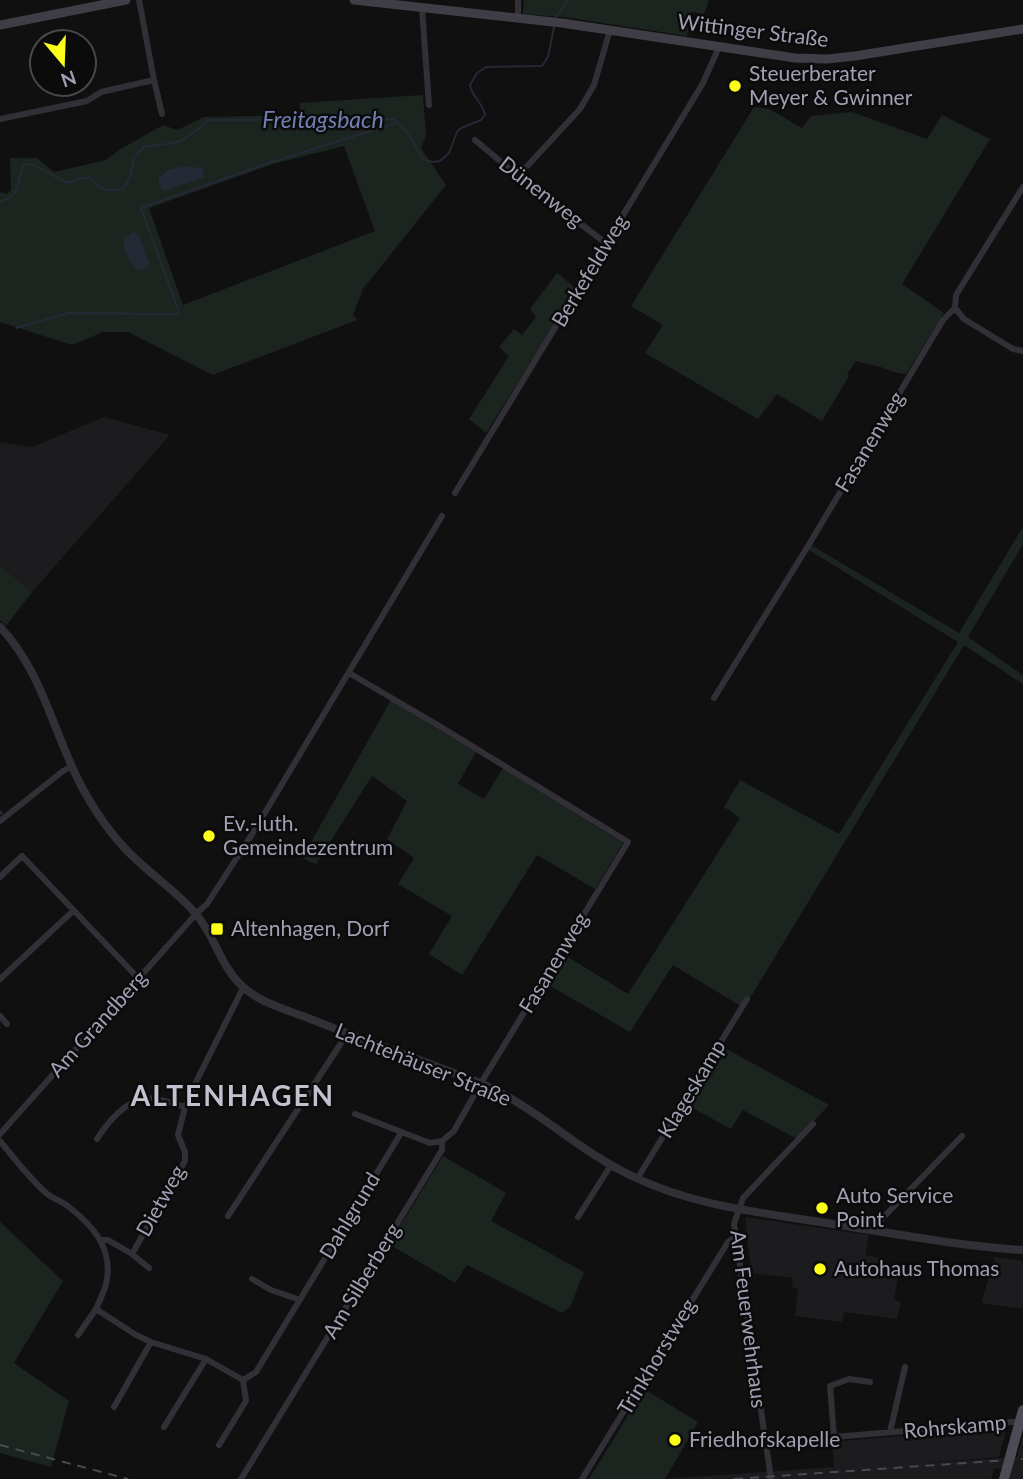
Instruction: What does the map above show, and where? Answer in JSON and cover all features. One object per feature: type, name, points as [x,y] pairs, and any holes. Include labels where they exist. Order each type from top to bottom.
[{"type":"main road","points":[[0,25],[126,0]]},
{"type":"main road","name":"Wittinger Straße","points":[[354,0],[547,21],[795,58],[855,56],[1023,29]]},
{"type":"main road","points":[[1004,1479],[1023,1410]]},
{"type":"street","points":[[139,0],[162,114]]},
{"type":"street","points":[[518,0],[518,18]]},
{"type":"street","points":[[422,8],[429,105]]},
{"type":"street","points":[[518,176],[580,109],[594,85],[610,30]]},
{"type":"street","name":"Berkefeldweg","points":[[455,493],[703,83],[719,47]]},
{"type":"street","points":[[0,119],[88,101],[101,92],[154,80]]},
{"type":"street","name":"Dünenweg","points":[[475,140],[607,244]]},
{"type":"street","name":"Fasanenweg","points":[[714,698],[943,320],[955,308],[956,295],[1023,187]]},
{"type":"street","points":[[955,308],[964,319],[1013,349],[1023,351]]},
{"type":"street","points":[[196,914],[208,904],[442,516]]},
{"type":"street","name":"Lachtehäuser Straße","points":[[0,627],[17,647],[36,679],[72,766],[109,830],[136,860],[196,914],[211,935],[231,974],[243,988],[262,1000],[481,1083],[532,1110],[611,1165],[637,1179],[688,1197],[738,1210],[972,1245],[1023,1250]]},
{"type":"street","name":"Fasanenweg","points":[[349,673],[628,842],[481,1083]]},
{"type":"street","points":[[0,821],[72,766]]},
{"type":"street","points":[[0,877],[22,856],[139,979]]},
{"type":"street","points":[[0,979],[73,911]]},
{"type":"street","name":"Am Grandberg","points":[[0,1134],[196,914]]},
{"type":"street","name":"Dietweg","points":[[132,1254],[185,1161],[185,1152],[178,1135],[185,1107],[243,988]]},
{"type":"street","name":"Klageskamp","points":[[637,1179],[747,999]]},
{"type":"street","points":[[0,1016],[7,1024]]},
{"type":"street","points":[[228,1216],[347,1034]]},
{"type":"street","name":"Am Silberberg","points":[[241,1479],[442,1150],[442,1142],[454,1131],[481,1083]]},
{"type":"street","points":[[97,1139],[107,1123],[132,1103],[146,1098],[185,1107]]},
{"type":"street","points":[[355,1114],[430,1143],[442,1142]]},
{"type":"street","points":[[738,1210],[743,1198],[814,1125]]},
{"type":"street","name":"Dahlgrund","points":[[243,1380],[256,1372],[401,1133]]},
{"type":"street","points":[[875,1231],[877,1224],[962,1136]]},
{"type":"street","points":[[0,1141],[49,1196],[86,1221],[102,1240],[108,1260],[107,1280],[96,1309],[78,1335]]},
{"type":"street","points":[[578,1217],[611,1165]]},
{"type":"street","name":"Am Feuerwehrhaus","points":[[738,1210],[734,1224],[735,1237],[771,1479]]},
{"type":"street","name":"Trinkhorstweg","points":[[582,1479],[728,1242],[735,1237]]},
{"type":"street","name":"Dietweg","points":[[102,1240],[108,1240],[132,1254],[149,1268]]},
{"type":"street","points":[[252,1279],[271,1290],[300,1300]]},
{"type":"street","points":[[96,1309],[136,1335],[206,1359],[243,1380],[246,1401],[219,1444]]},
{"type":"street","points":[[114,1407],[151,1342]]},
{"type":"street","points":[[164,1427],[206,1359]]},
{"type":"street","name":"Rohrskamp","points":[[890,1432],[905,1367]]},
{"type":"street","name":"Rohrskamp","points":[[870,1382],[849,1380],[830,1387],[834,1437],[1020,1422]]},
{"type":"shaded area","points":[[524,0],[709,0],[704,14],[691,12],[687,36],[564,17],[523,14]]},
{"type":"shaded area","points":[[423,95],[426,136],[421,148],[446,185],[363,289],[353,315],[357,320],[213,375],[128,332],[103,332],[72,345],[0,322],[0,192],[7,194],[11,190],[10,158],[37,158],[54,172],[106,160],[163,125],[177,130],[204,117],[300,115],[300,103]],"holes":[[[344,146],[375,231],[183,305],[149,208],[273,164]]]},
{"type":"shaded area","points":[[754,107],[769,109],[802,128],[811,116],[852,112],[927,139],[942,115],[990,139],[902,284],[944,313],[906,374],[856,361],[822,421],[777,394],[758,419],[645,353],[663,325],[631,306]]},
{"type":"shaded area","points":[[557,273],[577,289],[486,433],[469,419],[509,356],[499,347],[514,329],[522,335],[536,317],[530,309]]},
{"type":"shaded area","points":[[104,417],[170,435],[32,592],[0,565],[0,442],[32,447]]},
{"type":"shaded area","points":[[1023,527],[1023,544],[968,637],[1023,675],[1023,684],[964,645],[744,1008],[673,965],[630,1032],[545,983],[563,954],[628,994],[740,818],[724,807],[740,780],[839,834],[958,642],[809,550],[811,545],[959,633]]},
{"type":"shaded area","points":[[0,565],[32,592],[6,626],[0,620]]},
{"type":"shaded area","points":[[391,700],[476,752],[458,784],[484,799],[503,768],[623,843],[595,889],[537,855],[462,975],[429,954],[452,916],[398,884],[414,858],[387,839],[407,801],[372,776],[316,864],[302,858]]},
{"type":"shaded area","points":[[721,1046],[829,1105],[797,1139],[743,1110],[731,1129],[685,1104]]},
{"type":"shaded area","points":[[443,1156],[506,1193],[491,1221],[584,1272],[570,1307],[562,1313],[467,1265],[455,1283],[389,1244]]},
{"type":"shaded area","name":"Autohaus Thomas","points":[[745,1217],[869,1235],[865,1255],[883,1258],[882,1268],[899,1270],[894,1300],[901,1302],[897,1319],[844,1312],[842,1322],[795,1316],[798,1289],[792,1287],[793,1278],[751,1273]]},
{"type":"shaded area","points":[[0,1222],[63,1281],[14,1363],[69,1401],[51,1467],[0,1453]]},
{"type":"shaded area","points":[[995,1257],[1023,1261],[1023,1309],[981,1303]]},
{"type":"shaded area","points":[[644,1389],[698,1422],[665,1479],[589,1479]]},
{"type":"shaded area","points":[[1007,1426],[999,1457],[920,1463],[1017,1457],[1023,1436],[1023,1479],[1010,1479],[1013,1466],[994,1469],[991,1479],[663,1479],[834,1467],[832,1442]]},
{"type":"water","points":[[185,166],[202,168],[204,177],[164,191],[159,186],[159,178],[168,170]]},
{"type":"water","points":[[133,232],[139,235],[149,264],[142,271],[128,258],[125,248],[124,238]]},
{"type":"waterway","name":"Freitagsbach","points":[[555,18],[568,0]]},
{"type":"waterway","name":"Freitagsbach","points":[[0,201],[14,194],[24,164],[36,166],[69,183],[80,178],[91,178],[97,186],[105,190],[123,189],[130,178],[134,157],[145,146],[180,141],[209,120],[394,119],[408,134],[423,159],[440,161],[449,153],[457,132],[481,120],[485,115],[470,85],[477,73],[486,67],[542,66],[548,57],[554,27]]},
{"type":"waterway","points":[[16,328],[69,313],[176,314],[179,312],[141,208],[269,163],[396,123]]},
{"type":"waterway","points":[[0,811],[0,814]]},
{"type":"railway","points":[[0,1445],[128,1479]]},
{"type":"railway","points":[[734,1479],[1023,1459]]},
{"type":"place","name":"Steuerberater Meyer & Gwinner","points":[[735,86]]},
{"type":"place","name":"Ev.-luth. Gemeindezentrum","points":[[209,836]]},
{"type":"place","name":"Altenhagen, Dorf","points":[[217,929]]},
{"type":"place","name":"Auto Service Point","points":[[822,1208]]},
{"type":"place","name":"Autohaus Thomas","points":[[820,1269]]},
{"type":"place","name":"Friedhofskapelle","points":[[675,1440]]},
{"type":"district","name":"ALTENHAGEN","points":[[233,1096]]}]
